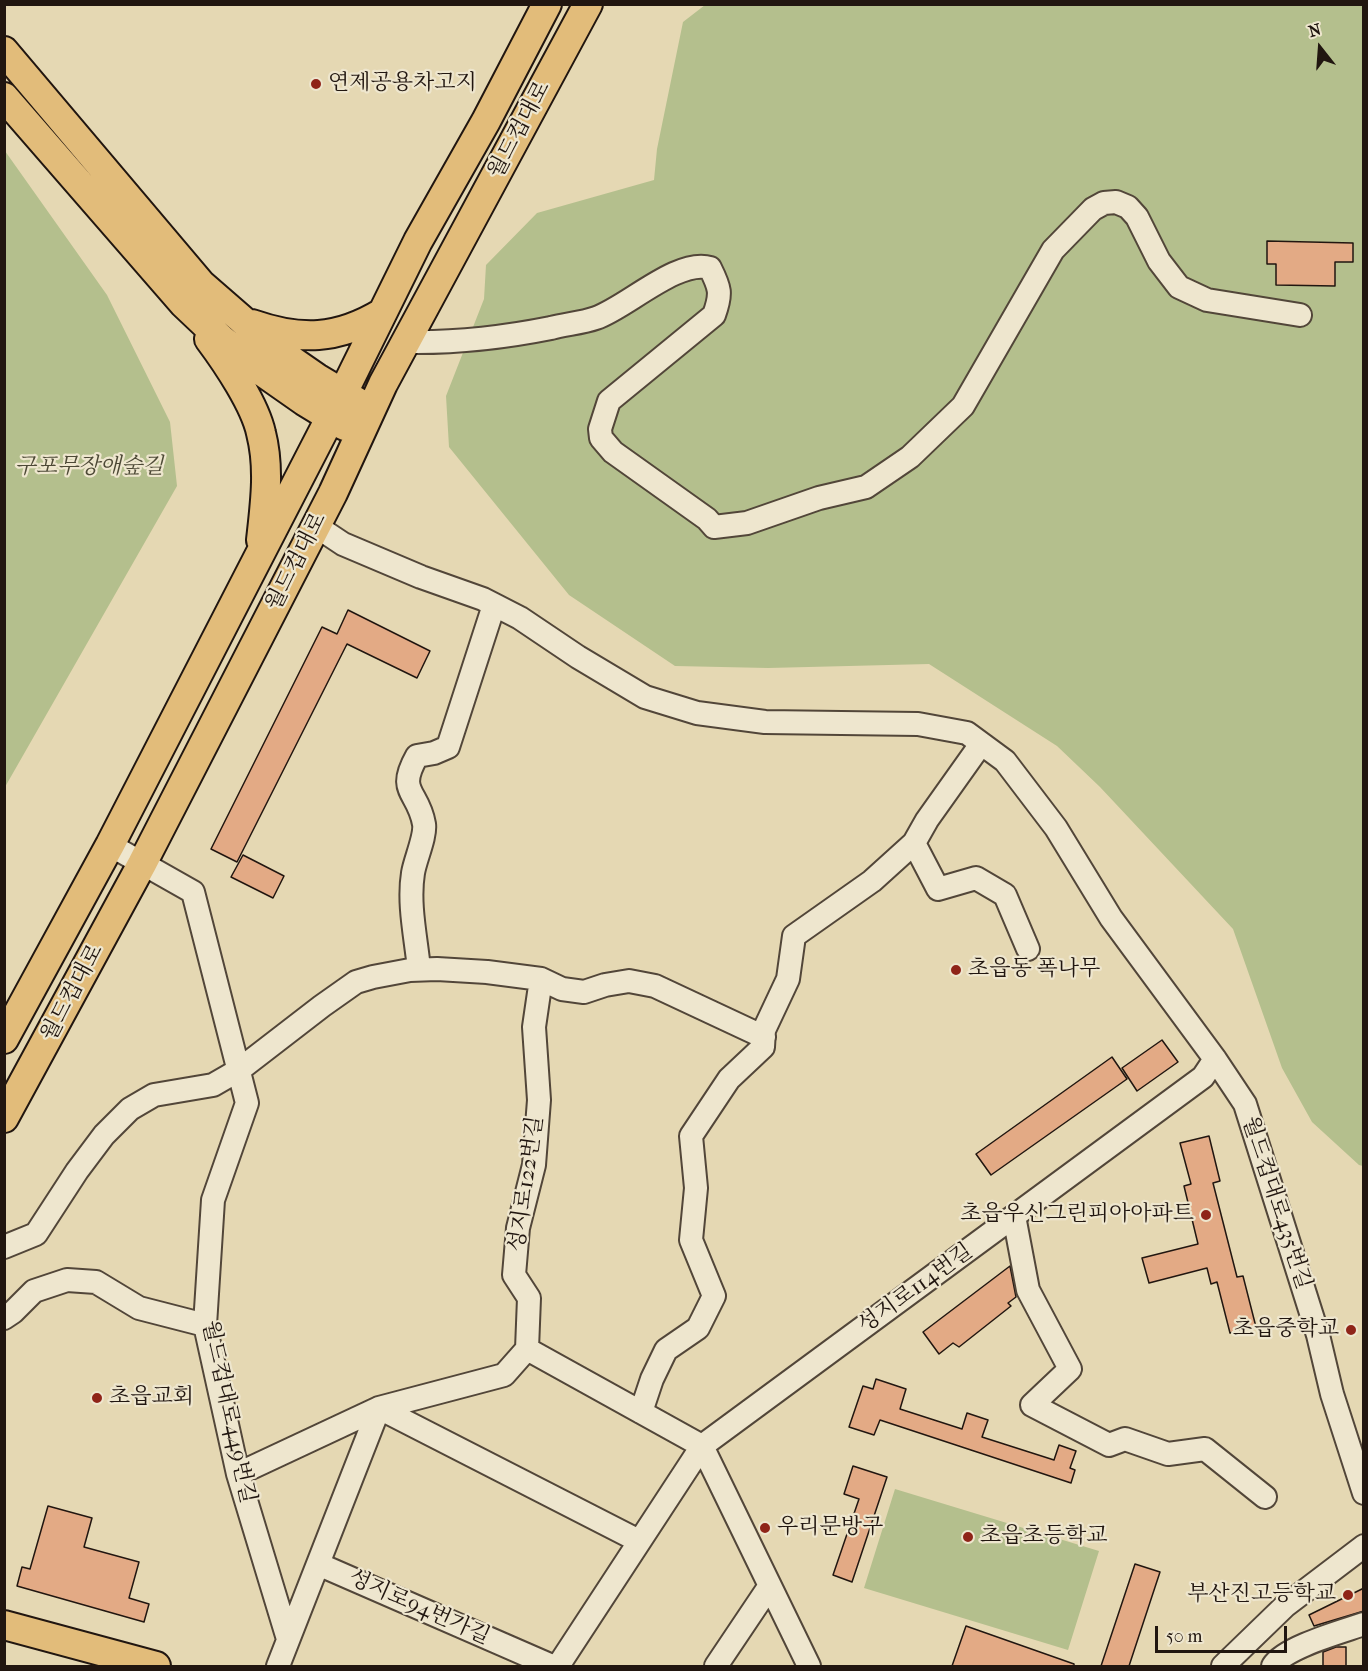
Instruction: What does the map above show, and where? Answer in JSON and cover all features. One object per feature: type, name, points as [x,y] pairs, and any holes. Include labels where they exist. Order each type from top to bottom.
[{"type":"main road","name":"월드컵대로","points":[[4,1039],[110,845],[337,405],[418,241],[486,121],[547,4]]},
{"type":"main road","name":"월드컵대로","points":[[4,1118],[142,864],[316,526],[406,342],[588,4]]},
{"type":"main road","points":[[4,51],[201,284],[278,351],[317,378],[337,405]]},
{"type":"main road","points":[[4,97],[184,304],[221,339],[264,373],[337,405],[366,422]]},
{"type":"main road","points":[[184,304],[236,379],[261,431],[266,459],[266,484],[260,555]]},
{"type":"main road","points":[[241,320],[275,332],[298,336],[321,336],[346,330],[382,313]]},
{"type":"main road","points":[[4,1625],[156,1666]]},
{"type":"street","points":[[406,342],[444,343],[500,338],[597,318],[661,280],[700,265],[710,268],[720,288],[720,299],[714,315],[609,400],[600,429],[601,438],[613,452],[714,527],[747,523],[819,498],[866,487],[910,457],[963,406],[1053,249],[1093,209],[1104,203],[1116,202],[1128,207],[1159,261],[1179,287],[1207,300],[1300,315]]},
{"type":"street","name":"월드컵대로435번길","points":[[316,526],[343,544],[494,605],[520,618],[578,657],[645,697],[697,713],[765,722],[918,724],[967,733],[1005,761],[1056,828],[1111,918],[1215,1059],[1245,1104],[1318,1335],[1332,1394],[1364,1493]]},
{"type":"street","points":[[420,969],[412,902],[413,874],[425,825],[407,782],[408,771],[417,756],[434,753],[448,747],[494,605]]},
{"type":"street","points":[[641,1412],[652,1379],[666,1350],[698,1328],[714,1296],[690,1240],[696,1188],[691,1136],[729,1078],[763,1047],[764,1030],[788,978],[794,936],[872,881],[914,843],[927,820],[981,744]]},
{"type":"street","points":[[914,843],[938,889],[976,878],[1005,895],[1028,949]]},
{"type":"street","name":"월드컵대로449번길","points":[[110,845],[193,892],[248,1103],[213,1200],[205,1325],[238,1474],[288,1639]]},
{"type":"street","points":[[4,1247],[36,1234],[77,1171],[104,1136],[130,1109],[154,1095],[213,1085],[239,1070],[356,982],[373,976],[420,969],[487,972],[541,979],[562,990],[584,992],[605,985],[629,981],[655,986],[764,1037]]},
{"type":"street","name":"성지로122번길","points":[[527,1349],[529,1298],[514,1275],[518,1228],[534,1165],[538,1100],[534,1027],[541,979]]},
{"type":"street","name":"성지로114번길","points":[[558,1666],[702,1446],[1203,1077],[1215,1059]]},
{"type":"street","points":[[1014,1216],[1028,1290],[1070,1369],[1032,1405],[1109,1445],[1125,1439],[1168,1454],[1205,1449],[1265,1497]]},
{"type":"street","points":[[4,1318],[34,1291],[67,1280],[96,1282],[139,1308],[205,1325]]},
{"type":"street","points":[[238,1474],[379,1408],[504,1375],[527,1349],[702,1446],[809,1666]]},
{"type":"street","points":[[379,1408],[639,1541]]},
{"type":"street","points":[[278,1666],[379,1408]]},
{"type":"street","points":[[1223,1666],[1285,1606],[1364,1546]]},
{"type":"street","name":"성지로94번가길","points":[[318,1564],[552,1666]]},
{"type":"street","points":[[716,1666],[769,1587]]},
{"type":"street","points":[[1273,1666],[1276,1661],[1291,1651],[1364,1624]]},
{"type":"green space","points":[[705,5],[1363,5],[1363,1166],[1359,1165],[1312,1122],[1282,1068],[1233,929],[1100,787],[1057,746],[929,664],[768,668],[675,666],[569,595],[449,447],[446,396],[484,299],[486,265],[537,213],[654,180],[657,149],[683,22]]},
{"type":"green space","name":"구포무장애숲길","points":[[5,151],[107,295],[170,422],[177,486],[5,787]]},
{"type":"green space","points":[[895,1489],[1099,1551],[1068,1650],[864,1588]]},
{"type":"building","points":[[1267,241],[1353,243],[1353,262],[1335,262],[1335,286],[1276,285],[1276,264],[1267,264]]},
{"type":"building","points":[[348,610],[430,651],[417,678],[347,644],[237,862],[211,849],[322,627],[337,634]]},
{"type":"building","points":[[243,855],[284,876],[273,898],[231,877]]},
{"type":"building","points":[[1162,1040],[1178,1062],[1137,1091],[1122,1068]]},
{"type":"building","points":[[1112,1057],[1127,1079],[991,1175],[976,1154]]},
{"type":"building","name":"초읍우신그린피아아파트","points":[[1209,1136],[1220,1181],[1213,1183],[1237,1277],[1243,1276],[1256,1327],[1230,1333],[1217,1282],[1211,1284],[1207,1268],[1149,1283],[1142,1258],[1198,1244],[1184,1186],[1191,1184],[1180,1143]]},
{"type":"building","points":[[1010,1266],[1016,1297],[1008,1303],[1011,1306],[959,1347],[953,1343],[939,1354],[923,1332]]},
{"type":"building","points":[[876,1379],[906,1389],[900,1409],[962,1429],[967,1413],[988,1420],[982,1437],[1054,1460],[1059,1445],[1076,1451],[1070,1468],[1075,1470],[1071,1483],[880,1420],[874,1435],[849,1427],[863,1386],[873,1389]]},
{"type":"building","points":[[853,1466],[887,1477],[852,1582],[833,1575],[859,1499],[844,1494]]},
{"type":"building","points":[[48,1506],[92,1518],[84,1547],[139,1562],[129,1598],[149,1604],[144,1622],[17,1586],[22,1567],[30,1569]]},
{"type":"building","points":[[1135,1564],[1160,1572],[1129,1666],[1101,1666]]},
{"type":"building","points":[[1364,1588],[1364,1611],[1314,1626],[1309,1615]]},
{"type":"building","points":[[966,1626],[1074,1664],[1074,1666],[952,1666]]},
{"type":"building","points":[[1336,1647],[1346,1647],[1346,1666],[1323,1666],[1323,1652]]},
{"type":"place","name":"연제공용차고지","points":[[316,84]]},
{"type":"place","name":"초읍동 폭나무","points":[[956,970]]},
{"type":"place","name":"초읍우신그린피아아파트","points":[[1206,1215]]},
{"type":"place","name":"초읍중학교","points":[[1351,1330]]},
{"type":"place","name":"초읍교회","points":[[97,1398]]},
{"type":"place","name":"우리문방구","points":[[765,1528]]},
{"type":"place","name":"초읍초등학교","points":[[968,1537]]},
{"type":"place","name":"부산진고등학교","points":[[1348,1595]]}]
